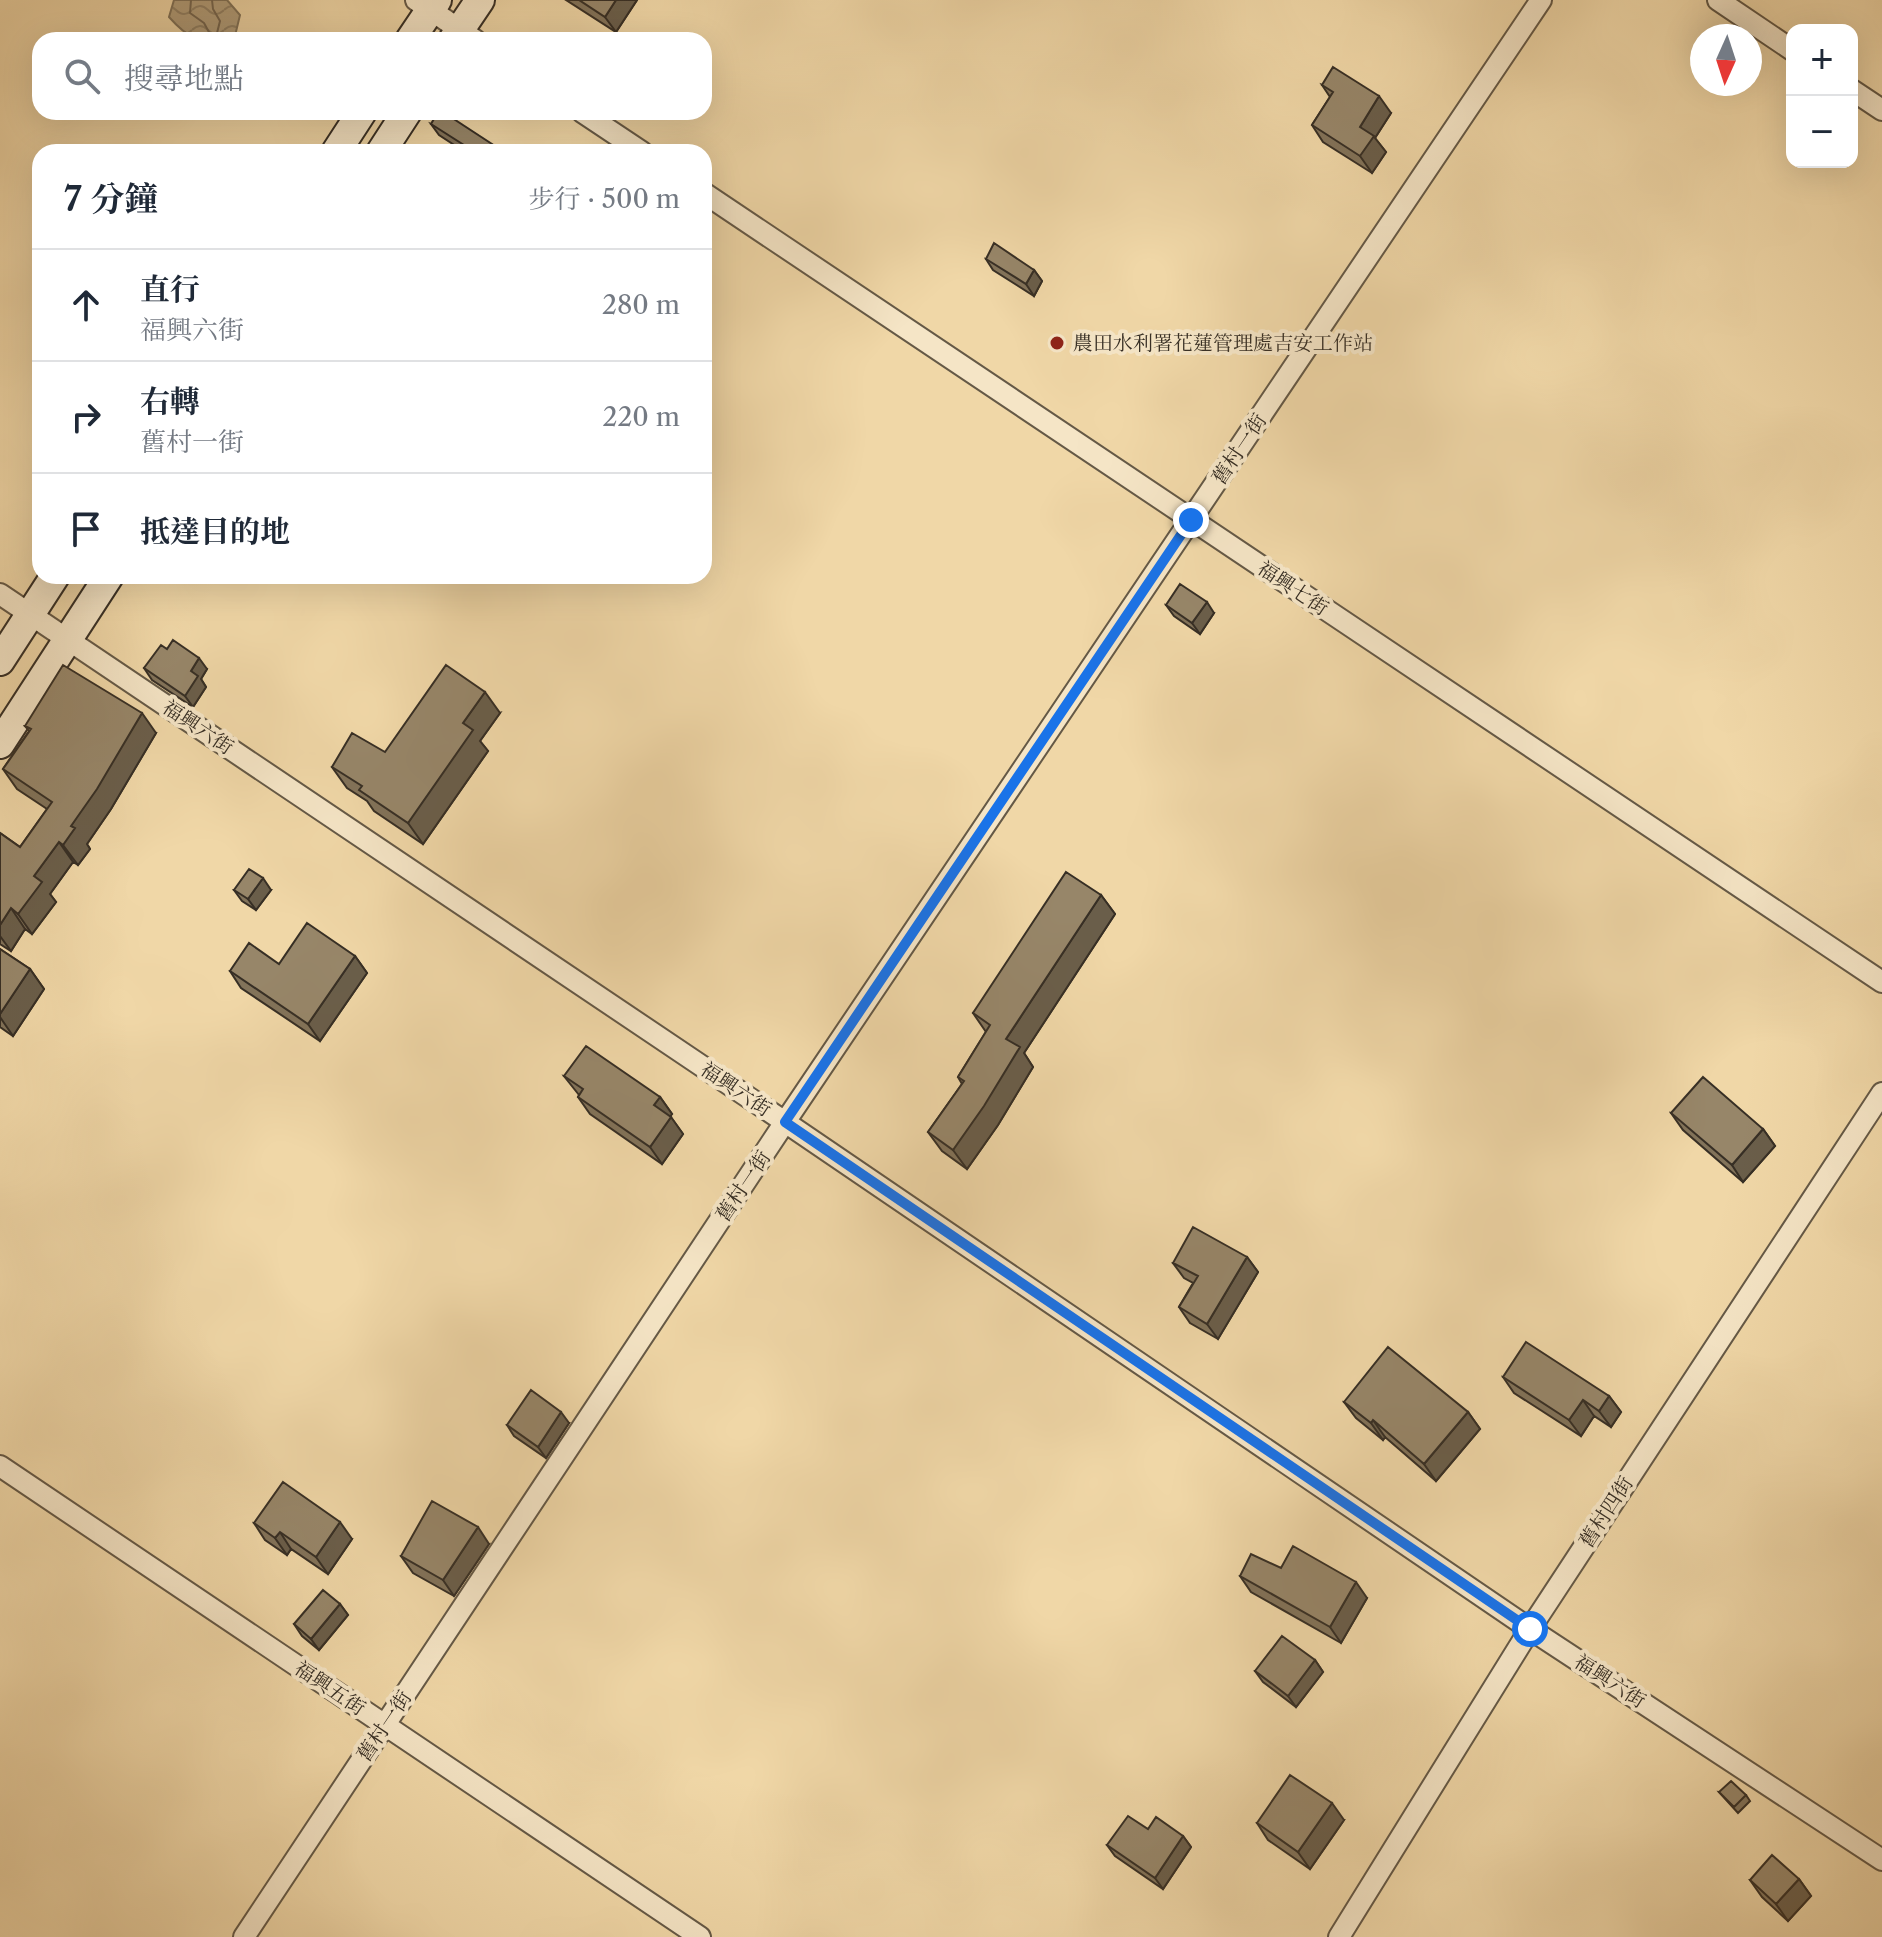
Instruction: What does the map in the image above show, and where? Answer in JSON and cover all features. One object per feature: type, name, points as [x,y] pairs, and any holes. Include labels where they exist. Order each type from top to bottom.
[{"type":"street","points":[[464,32],[480,0]]},
{"type":"street","name":"舊村一街","points":[[244,1937],[785,1122],[1541,0]]},
{"type":"street","points":[[1718,0],[1786,46]]},
{"type":"street","points":[[414,32],[428,3],[457,32]]},
{"type":"street","points":[[1858,94],[1882,110]]},
{"type":"street","points":[[341,144],[357,120]]},
{"type":"street","points":[[386,144],[402,120]]},
{"type":"street","points":[[594,120],[630,144]]},
{"type":"street","name":"福興七街","points":[[712,198],[1882,982]]},
{"type":"street","points":[[0,661],[50,584]]},
{"type":"street","points":[[0,744],[104,584]]},
{"type":"street","name":"福興六街","points":[[0,594],[785,1122],[1530,1629],[1882,1860]]},
{"type":"street","name":"舊村四街","points":[[1339,1937],[1530,1629],[1882,1093]]},
{"type":"street","name":"福興五街","points":[[0,1466],[700,1937]]},
{"type":"water","points":[[174,0],[227,0],[240,15],[236,32],[184,32],[169,17]]},
{"type":"building","points":[[579,0],[616,0],[605,17]]},
{"type":"building","points":[[1333,67],[1379,96],[1360,127],[1374,136],[1360,156],[1312,125],[1333,92],[1322,85]]},
{"type":"building","points":[[433,120],[455,120],[492,144],[462,144],[431,124]]},
{"type":"building","points":[[994,243],[1034,270],[1026,284],[986,259]]},
{"type":"building","points":[[1180,584],[1207,602],[1192,623],[1166,605]]},
{"type":"building","points":[[173,640],[199,658],[191,671],[198,676],[185,696],[144,668],[161,645],[167,649]]},
{"type":"building","points":[[63,665],[142,713],[71,826],[75,828],[63,845],[59,842],[34,876],[42,882],[18,914],[11,908],[0,925],[0,833],[20,847],[52,802],[3,769],[31,729],[25,726]]},
{"type":"building","points":[[446,665],[485,692],[463,723],[473,730],[408,823],[359,790],[362,786],[332,767],[352,733],[385,752]]},
{"type":"building","points":[[249,869],[263,878],[248,899],[234,890]]},
{"type":"building","points":[[1066,872],[1101,895],[1006,1039],[1020,1047],[953,1150],[928,1132],[964,1081],[958,1077],[990,1025],[973,1013]]},
{"type":"building","points":[[307,923],[355,956],[308,1024],[230,971],[249,943],[279,964]]},
{"type":"building","points":[[0,949],[30,969],[0,1014]]},
{"type":"building","points":[[586,1046],[660,1097],[654,1105],[671,1117],[650,1147],[578,1097],[583,1089],[564,1076]]},
{"type":"building","points":[[1703,1077],[1763,1129],[1732,1165],[1671,1113]]},
{"type":"building","points":[[1193,1227],[1247,1257],[1207,1324],[1179,1307],[1198,1276],[1173,1263]]},
{"type":"building","points":[[1526,1342],[1609,1396],[1599,1411],[1583,1400],[1569,1420],[1503,1377]]},
{"type":"building","points":[[1388,1347],[1468,1412],[1424,1464],[1373,1420],[1371,1423],[1344,1402]]},
{"type":"building","points":[[531,1390],[561,1412],[538,1447],[507,1425]]},
{"type":"building","points":[[283,1482],[340,1522],[316,1557],[280,1532],[275,1538],[254,1523]]},
{"type":"building","points":[[432,1501],[478,1527],[443,1580],[401,1556]]},
{"type":"building","points":[[1293,1546],[1356,1582],[1330,1627],[1240,1576],[1251,1554],[1281,1568]]},
{"type":"building","points":[[323,1590],[340,1604],[311,1639],[294,1624]]},
{"type":"building","points":[[1282,1636],[1315,1660],[1288,1696],[1255,1671]]},
{"type":"building","points":[[1290,1775],[1332,1803],[1298,1852],[1257,1823]]},
{"type":"building","points":[[1731,1781],[1746,1795],[1734,1807],[1719,1792]]},
{"type":"building","points":[[1128,1816],[1148,1829],[1156,1817],[1183,1836],[1155,1878],[1107,1845]]},
{"type":"building","points":[[1772,1855],[1799,1879],[1776,1904],[1750,1880]]},
{"type":"place","name":"農田水利署花蓮管理處吉安工作站","points":[[1057,343]]},
{"type":"route","points":[[1191,520],[785,1122],[1530,1629]]}]
